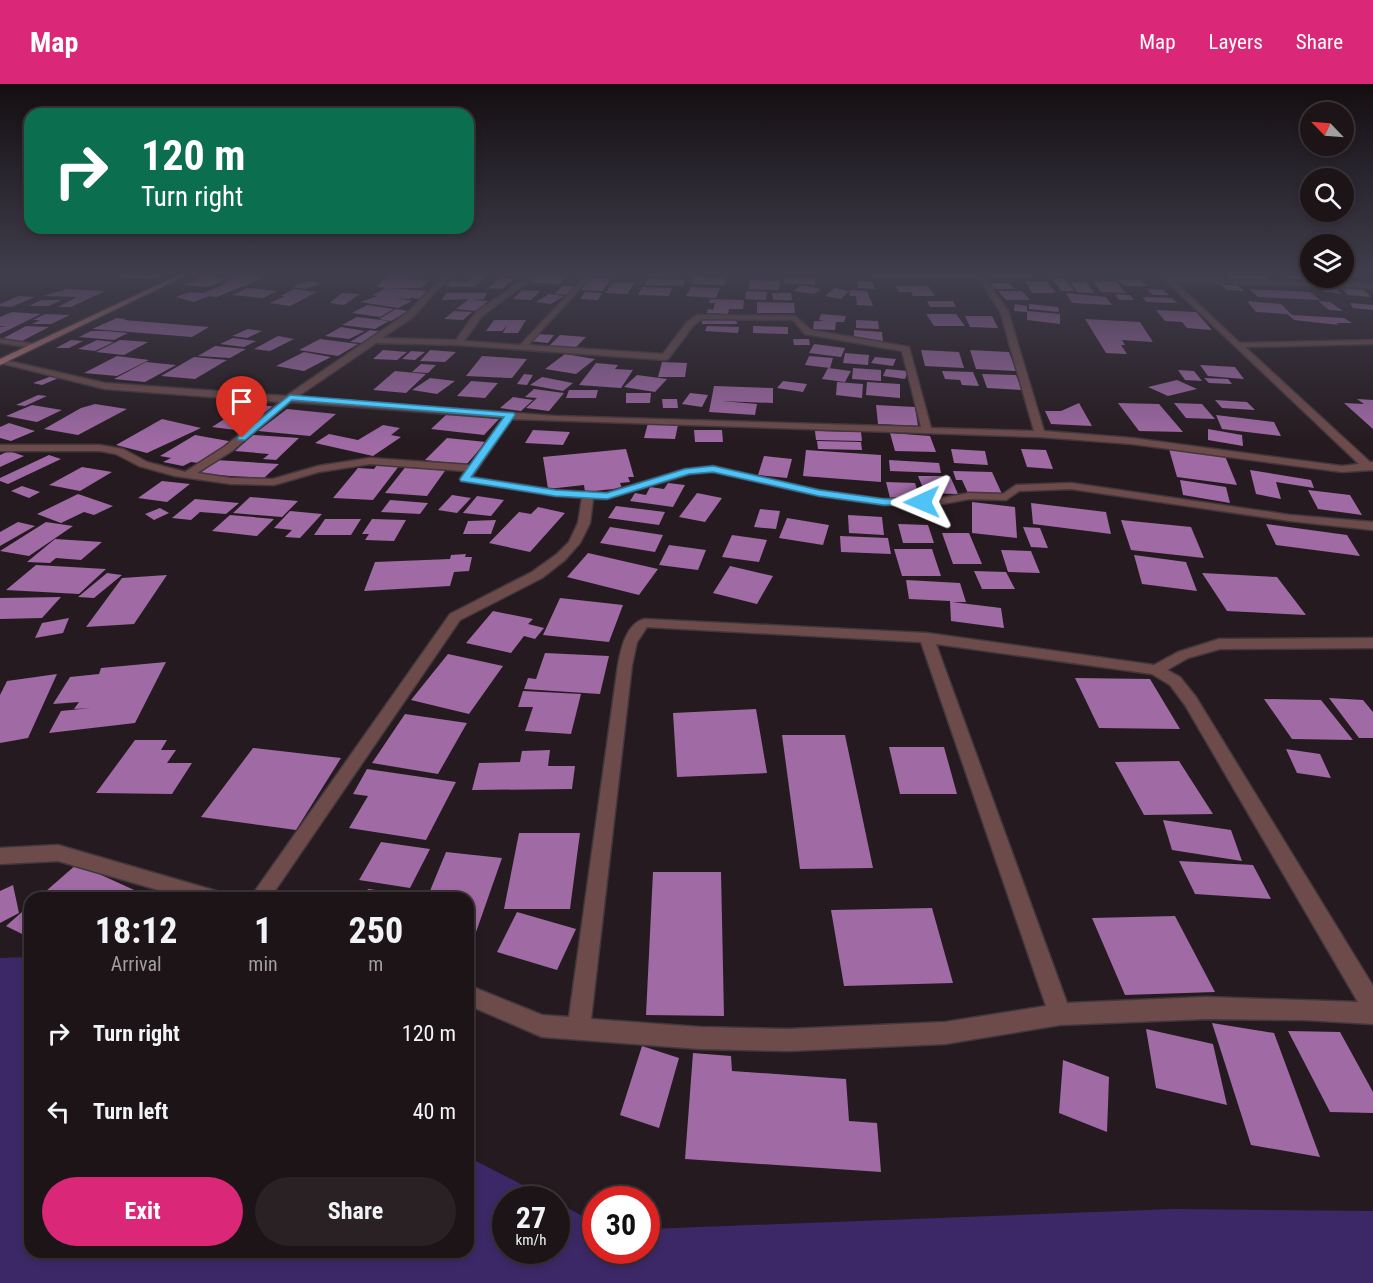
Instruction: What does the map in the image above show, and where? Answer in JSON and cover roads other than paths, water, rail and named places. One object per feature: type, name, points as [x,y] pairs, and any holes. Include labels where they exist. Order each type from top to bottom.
[{"type":"main road","points":[[2,362],[66,331]]},
{"type":"street","points":[[187,475],[228,449],[290,398],[387,331]]},
{"type":"street","points":[[458,343],[467,331]]},
{"type":"street","points":[[522,347],[537,331]]},
{"type":"street","points":[[374,340],[458,343],[665,357],[685,331]]},
{"type":"street","points":[[807,331],[906,350],[927,430]]},
{"type":"street","points":[[1010,331],[1040,434]]},
{"type":"street","points":[[1225,331],[1371,466]]},
{"type":"street","points":[[0,341],[34,346]]},
{"type":"street","points":[[1240,345],[1373,342]]},
{"type":"street","points":[[2,362],[105,386],[580,419],[1040,434],[1132,441],[1342,469],[1371,466]]},
{"type":"street","points":[[510,415],[465,479],[555,493],[607,496],[688,471],[713,469],[819,493],[884,502],[942,501],[969,495],[1006,497],[1016,488],[1071,486],[1290,518],[1373,526]]},
{"type":"street","points":[[0,448],[100,448],[119,452],[143,464],[187,475],[231,482],[274,482],[318,469],[370,461],[474,468]]},
{"type":"street","points":[[263,892],[455,617],[537,575],[561,557],[574,543],[584,523],[588,495]]},
{"type":"street","points":[[579,1027],[626,665],[630,641],[635,631],[644,623],[927,638],[1156,670],[1175,681],[1191,701],[1373,1006]]},
{"type":"street","points":[[927,638],[1060,1014]]},
{"type":"street","points":[[1156,670],[1183,655],[1220,644],[1373,643]]},
{"type":"street","points":[[0,856],[58,853],[192,892]]},
{"type":"street","points":[[474,998],[542,1026],[579,1027],[682,1038],[726,1037],[789,1040],[945,1033],[1060,1014],[1206,1008],[1304,1009],[1373,1013]]}]
